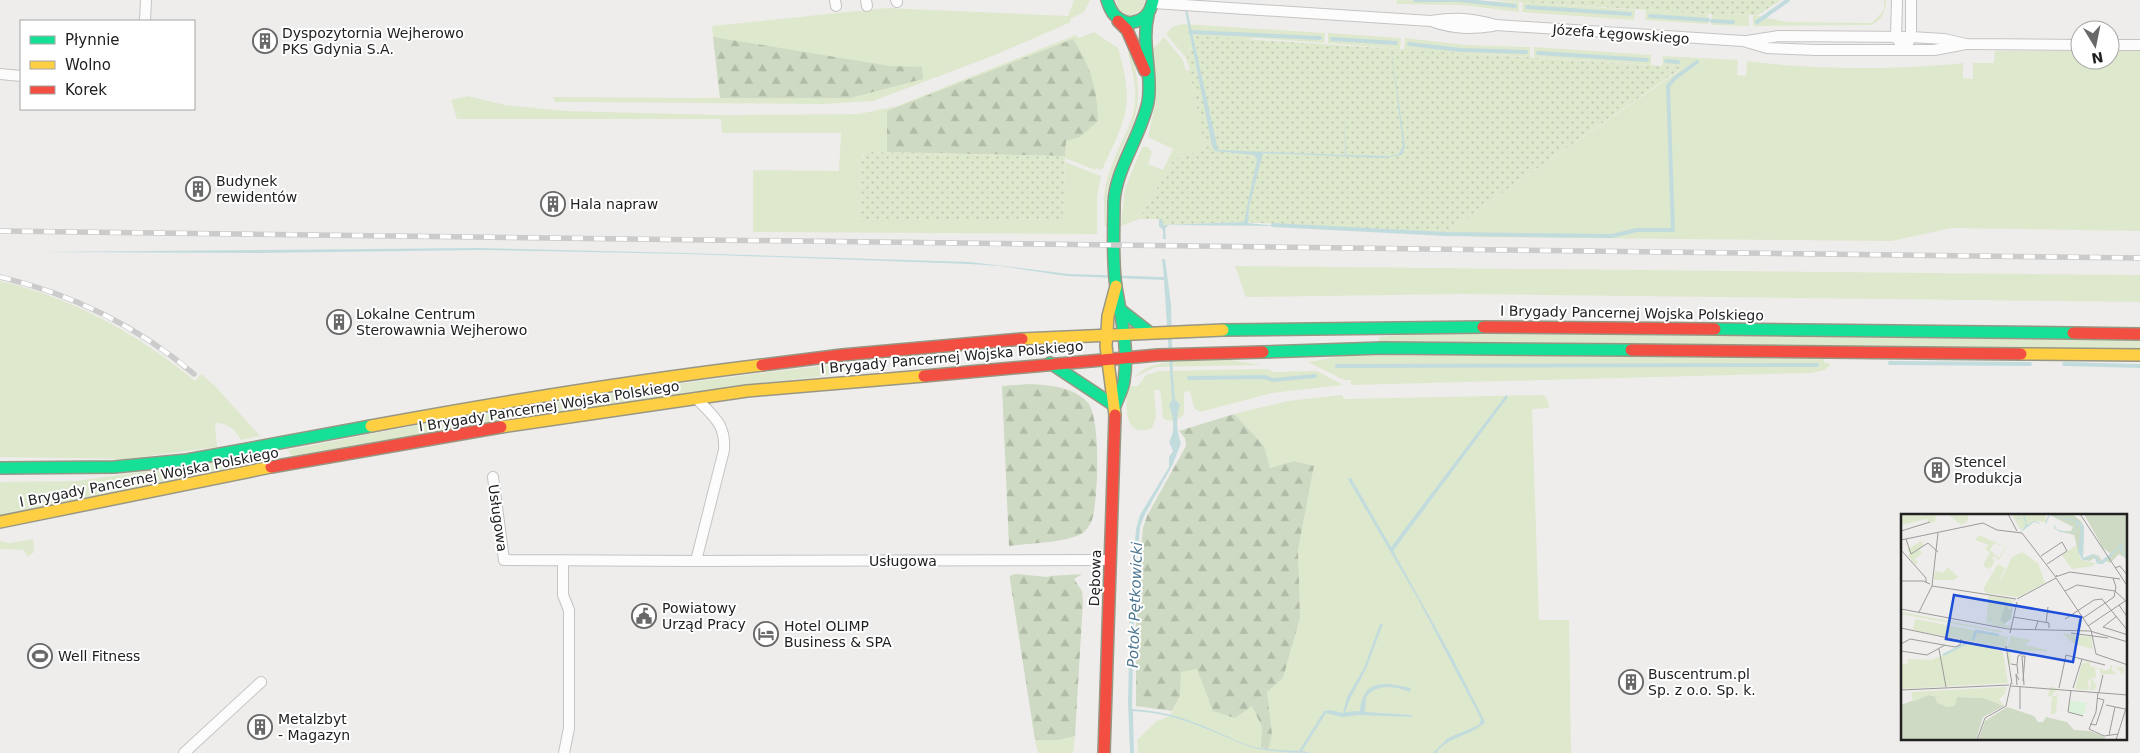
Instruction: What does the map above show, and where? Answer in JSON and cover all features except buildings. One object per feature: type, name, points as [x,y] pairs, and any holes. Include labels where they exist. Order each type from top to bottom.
[{"type":"main road","points":[[1107,0],[1110,12],[1127,30],[1145,72]]},
{"type":"main road","points":[[1125,357],[1122,310],[1116,286],[1114,201],[1122,171],[1144,119],[1148,101],[1145,72],[1147,50],[1145,28],[1153,1]]},
{"type":"main road","points":[[1118,20],[1131,24],[1143,20],[1148,15]]},
{"type":"main road","points":[[1108,359],[1106,334],[1109,305],[1116,286]]},
{"type":"main road","points":[[1122,310],[1149,332]]},
{"type":"main road","name":"I Brygady Pancernej Wojska Polskiego","points":[[0,468],[114,468],[187,460],[491,404],[657,378],[842,355],[1026,339],[1149,332],[1444,326],[2140,334]]},
{"type":"main road","name":"I Brygady Pancernej Wojska Polskiego","points":[[0,522],[262,469],[542,420],[805,385],[1125,357],[1266,350],[1383,348],[2140,355]]},
{"type":"main road","name":"Dębowa","points":[[1115,406],[1124,382],[1125,357]]},
{"type":"main road","name":"Dębowa","points":[[1104,752],[1115,406],[1108,381],[1108,359]]},
{"type":"main road","points":[[1050,363],[1115,406]]},
{"type":"street","points":[[145,20],[146,0]]},
{"type":"street","points":[[1897,0],[1896,37],[1904,50]]},
{"type":"street","points":[[1904,50],[1911,37],[1911,0]]},
{"type":"street","name":"Józefa Łęgowskiego","points":[[1153,1],[1431,21],[1463,17],[1496,25],[1746,42],[1780,49],[1944,49],[1966,44]]},
{"type":"street","name":"Józefa Łęgowskiego","points":[[1746,42],[1778,36],[1911,37],[1944,39],[1966,44],[2070,45]]},
{"type":"street","points":[[2120,45],[2140,46]]},
{"type":"street","points":[[0,74],[20,76]]},
{"type":"street","points":[[696,398],[721,426],[725,438],[724,450],[696,561]]},
{"type":"street","name":"Usługowa","points":[[493,477],[504,560],[563,562],[1110,560]]},
{"type":"street","points":[[563,562],[563,594],[569,610],[569,728],[564,753]]},
{"type":"street","points":[[184,753],[261,682]]},
{"type":"green space","points":[[1074,0],[1090,0],[1084,12],[1070,19],[1071,22],[995,55],[873,101],[823,104],[555,102],[553,97],[720,98],[712,26],[887,8],[1068,16]]},
{"type":"green space","points":[[1116,0],[1145,0],[1142,10],[1129,16],[1118,9]]},
{"type":"green space","points":[[1397,0],[1519,2],[1519,12],[1462,5],[1396,4]]},
{"type":"green space","points":[[1492,0],[1781,0],[1758,15],[1708,14]]},
{"type":"green space","points":[[1884,0],[1886,0],[1885,8],[1883,15],[1871,25],[1753,26],[1753,15],[1787,22],[1872,23],[1884,10]]},
{"type":"green space","points":[[1523,2],[1635,10],[1634,20],[1522,12]]},
{"type":"green space","points":[[1646,10],[1708,14],[1708,24],[1645,20]]},
{"type":"green space","points":[[1712,14],[1749,15],[1749,26],[1711,25]]},
{"type":"green space","points":[[1183,24],[1325,33],[1324,43],[1256,38],[1187,49],[1205,149],[1174,159],[1139,219],[1121,226],[1125,188],[1142,147],[1148,147],[1152,152],[1148,164],[1163,170],[1173,149],[1148,137],[1156,100],[1150,49],[1156,46],[1164,37],[1183,60],[1186,71],[1190,70],[1186,58],[1166,34],[1172,27]]},
{"type":"green space","points":[[1094,32],[1118,48],[1126,84],[1127,99],[1122,124],[1102,170],[1096,168],[1095,170],[1065,158],[1065,156],[865,152],[862,159],[861,221],[1063,219],[1065,162],[1101,176],[1097,197],[1097,234],[753,232],[753,170],[839,171],[841,133],[722,133],[721,119],[457,119],[451,100],[468,96],[505,105],[565,111],[721,115],[859,114],[897,106],[1076,35],[1078,38]]},
{"type":"green space","points":[[1328,33],[1401,38],[1400,49],[1328,43]]},
{"type":"green space","points":[[1196,36],[1679,67],[1680,69],[1446,232],[1241,222],[1163,225],[1162,219],[1139,219],[1174,159],[1205,149],[1186,50],[1198,47]]},
{"type":"green space","points":[[713,37],[890,66],[922,67],[923,79],[850,98],[720,98]]},
{"type":"green space","points":[[1405,38],[1465,45],[1530,47],[1530,57],[1404,50]]},
{"type":"green space","points":[[1073,39],[1089,68],[1096,98],[1098,121],[1080,137],[1066,141],[1065,156],[887,152],[887,111]]},
{"type":"green space","points":[[1534,47],[1651,55],[1651,65],[1534,57]]},
{"type":"green space","points":[[1995,51],[2070,51],[2070,70],[2120,70],[2120,51],[2140,51],[2140,231],[1951,228],[1892,241],[1476,237],[1446,232],[1680,70],[1678,67],[1662,66],[1663,56],[1738,60],[1737,75],[1746,76],[1747,61],[1800,66],[1855,68],[1910,67],[1963,63],[1963,78],[1973,79],[1973,63],[1994,63]]},
{"type":"green space","points":[[1131,53],[1138,92],[1137,107],[1134,120],[1108,186],[1107,226],[1105,227],[1104,200],[1106,184],[1134,109],[1135,94],[1128,54]]},
{"type":"green space","points":[[864,152],[1065,156],[1063,219],[861,222],[862,159]]},
{"type":"green space","points":[[1235,266],[2140,275],[2140,302],[1462,294],[1246,297]]},
{"type":"green space","points":[[0,281],[53,297],[104,320],[151,348],[195,381],[201,374],[215,386],[260,436],[241,440],[231,427],[215,423],[217,447],[126,459],[0,457]]},
{"type":"green space","points":[[1424,333],[2140,340],[2140,350],[1379,343],[1379,337]]},
{"type":"green space","points":[[1454,355],[1824,359],[1824,362],[1831,364],[1825,370],[1811,373],[1351,385],[1351,380],[1344,380],[1308,362],[1342,356]]},
{"type":"green space","points":[[1193,360],[1230,360],[1262,365],[1156,367],[1135,377],[1142,370],[1165,363]]},
{"type":"green space","points":[[869,361],[869,366],[824,376],[728,387],[292,456],[288,450],[505,410],[723,378]]},
{"type":"green space","points":[[1268,369],[1274,372],[1317,371],[1343,385],[1272,393],[1200,412],[1194,408],[1190,391],[1184,392],[1184,414],[1180,418],[1171,421],[1163,418],[1160,390],[1154,390],[1156,417],[1152,428],[1136,429],[1128,418],[1127,393],[1129,386],[1138,386],[1146,375],[1159,371]]},
{"type":"green space","points":[[1029,384],[1053,386],[1069,390],[1088,403],[1092,412],[1097,440],[1095,505],[1090,524],[1078,536],[1009,546],[1002,386]]},
{"type":"green space","points":[[1342,395],[1344,399],[1544,395],[1548,401],[1549,408],[1532,409],[1539,620],[1569,620],[1571,753],[1138,753],[1137,740],[1157,721],[1170,716],[1180,696],[1181,671],[1197,669],[1252,706],[1262,727],[1261,746],[1268,749],[1272,734],[1267,692],[1283,678],[1300,618],[1298,550],[1314,466],[1294,461],[1270,468],[1264,446],[1234,414],[1288,401]]},
{"type":"green space","points":[[1234,414],[1264,446],[1270,468],[1294,461],[1314,466],[1298,550],[1300,618],[1283,678],[1267,692],[1272,734],[1268,750],[1261,747],[1262,727],[1252,706],[1235,718],[1213,711],[1197,669],[1181,672],[1180,696],[1172,711],[1136,706],[1136,606],[1143,528],[1147,516],[1186,446],[1185,438],[1179,431]]},
{"type":"green space","points":[[252,457],[257,463],[0,515],[0,482],[76,481]]},
{"type":"green space","points":[[33,539],[34,552],[28,557],[24,550],[0,549],[0,541],[10,543]]},
{"type":"green space","points":[[1015,574],[1048,577],[1082,574],[1074,579],[1082,591],[1083,601],[1075,736],[1059,740],[1035,740],[1010,580],[1010,576]]},
{"type":"green space","points":[[1075,736],[1073,753],[1038,753],[1035,740],[1059,740]]},
{"type":"water","points":[[1183,0],[1185,0],[1218,150],[1345,155],[1344,111],[1346,155],[1391,156],[1399,154],[1403,145],[1390,41],[1405,146],[1402,155],[1383,158],[1263,153],[1249,207],[1248,223],[1277,226],[1168,225],[1165,229],[1166,239],[1163,239],[1163,230],[1159,226],[1159,219],[1162,219],[1163,225],[1244,222],[1257,159],[1254,155],[1215,151],[1212,146]]},
{"type":"water","points":[[480,248],[970,262],[1069,274],[1164,277],[1162,259],[1165,259],[1171,304],[1175,400],[1180,404],[1177,424],[1181,443],[1173,464],[1145,514],[1140,527],[1134,607],[1132,709],[1176,716],[1255,747],[1299,751],[1324,711],[1331,710],[1343,713],[1347,697],[1364,668],[1380,624],[1383,624],[1366,669],[1345,712],[1360,711],[1362,700],[1371,688],[1377,685],[1392,684],[1411,688],[1410,692],[1393,687],[1376,689],[1366,697],[1365,712],[1412,715],[1412,717],[1360,715],[1342,717],[1326,713],[1302,751],[1311,753],[1303,753],[1258,749],[1242,744],[1177,718],[1133,711],[1134,753],[1130,753],[1128,702],[1130,608],[1136,529],[1140,515],[1169,467],[1169,457],[1173,451],[1169,442],[1173,433],[1173,423],[1169,405],[1172,400],[1164,280],[1067,276],[1000,266],[970,264],[688,254],[479,250],[261,253],[36,252]]},
{"type":"water","points":[[1506,395],[1508,397],[1393,551],[1453,659],[1485,722],[1473,731],[1447,743],[1436,753],[1433,753],[1448,738],[1479,725],[1481,719],[1418,599],[1348,479],[1351,478],[1391,547]]},
{"type":"waterway","points":[[1415,0],[1459,0],[1515,6]]},
{"type":"waterway","points":[[1757,22],[1788,0]]},
{"type":"waterway","points":[[1527,7],[1630,14]]},
{"type":"waterway","points":[[1650,16],[1708,20]]},
{"type":"waterway","points":[[1712,21],[1733,22]]},
{"type":"waterway","points":[[1190,32],[1320,38]]},
{"type":"waterway","points":[[1332,39],[1396,43]]},
{"type":"waterway","points":[[1409,44],[1461,50],[1526,52]]},
{"type":"waterway","points":[[1538,53],[1647,60]]},
{"type":"waterway","points":[[1666,61],[1678,62]]},
{"type":"waterway","points":[[1273,225],[1446,234],[1612,236],[1637,230],[1673,230],[1668,86],[1675,78],[1697,62]]},
{"type":"waterway","points":[[1890,363],[2030,364]]},
{"type":"waterway","points":[[2064,364],[2140,366]]},
{"type":"waterway","points":[[1337,366],[1817,365]]},
{"type":"waterway","points":[[1189,378],[1264,377],[1273,380],[1315,376]]},
{"type":"railway","points":[[0,231],[2140,258]]},
{"type":"railway","points":[[0,277],[53,293],[103,314],[150,341],[194,374]]},
{"type":"traffic: fast","points":[[1107,0],[1110,9],[1115,15],[1121,20],[1130,23],[1146,16],[1153,0]]},
{"type":"traffic: fast","points":[[1115,406],[1122,390],[1126,357],[1115,277],[1115,191],[1123,166],[1145,115],[1148,102],[1149,81],[1146,37],[1148,15]]},
{"type":"traffic: fast","points":[[1122,311],[1149,332]]},
{"type":"traffic: fast","points":[[1223,330],[1483,327]]},
{"type":"traffic: fast","points":[[1715,329],[2073,333]]},
{"type":"traffic: fast","points":[[1263,352],[1383,348],[1631,350]]},
{"type":"traffic: fast","points":[[1050,363],[1115,406]]},
{"type":"traffic: fast","points":[[0,468],[114,467],[187,460],[371,426]]},
{"type":"traffic: slow","points":[[1115,415],[1106,346],[1108,316],[1116,286]]},
{"type":"traffic: slow","points":[[1022,339],[1223,330]]},
{"type":"traffic: slow","points":[[2021,354],[2140,355]]},
{"type":"traffic: slow","points":[[371,426],[566,392],[762,365]]},
{"type":"traffic: slow","points":[[501,427],[747,391],[924,376]]},
{"type":"traffic: slow","points":[[0,522],[271,467]]},
{"type":"traffic: jam","points":[[1118,21],[1127,30],[1145,71]]},
{"type":"traffic: jam","points":[[1483,327],[1715,329]]},
{"type":"traffic: jam","points":[[2073,333],[2140,334]]},
{"type":"traffic: jam","points":[[762,365],[842,355],[1022,339]]},
{"type":"traffic: jam","points":[[1631,350],[2021,354]]},
{"type":"traffic: jam","points":[[924,376],[1158,355],[1263,352]]},
{"type":"traffic: jam","points":[[1104,753],[1115,415]]},
{"type":"traffic: jam","points":[[271,467],[501,427]]},
{"type":"place","name":"Dyspozytornia Wejherowo PKS Gdynia S.A.","points":[[265,41]]},
{"type":"place","name":"Budynek rewidentów","points":[[198,189]]},
{"type":"place","name":"Hala napraw","points":[[553,204]]},
{"type":"place","name":"Lokalne Centrum Sterowawnia Wejherowo","points":[[339,322]]},
{"type":"place","name":"Stencel Produkcja","points":[[1937,470]]},
{"type":"place","name":"Powiatowy Urząd Pracy","points":[[644,616]]},
{"type":"place","name":"Hotel OLIMP Business & SPA","points":[[766,634]]},
{"type":"place","name":"Well Fitness","points":[[40,656]]},
{"type":"place","name":"Buscentrum.pl Sp. z o.o. Sp. k.","points":[[1631,682]]},
{"type":"place","name":"Metalzbyt - Magazyn","points":[[260,727]]},
{"type":"water label","name":"Potok Pętkowicki","points":[[1135,605]]}]
